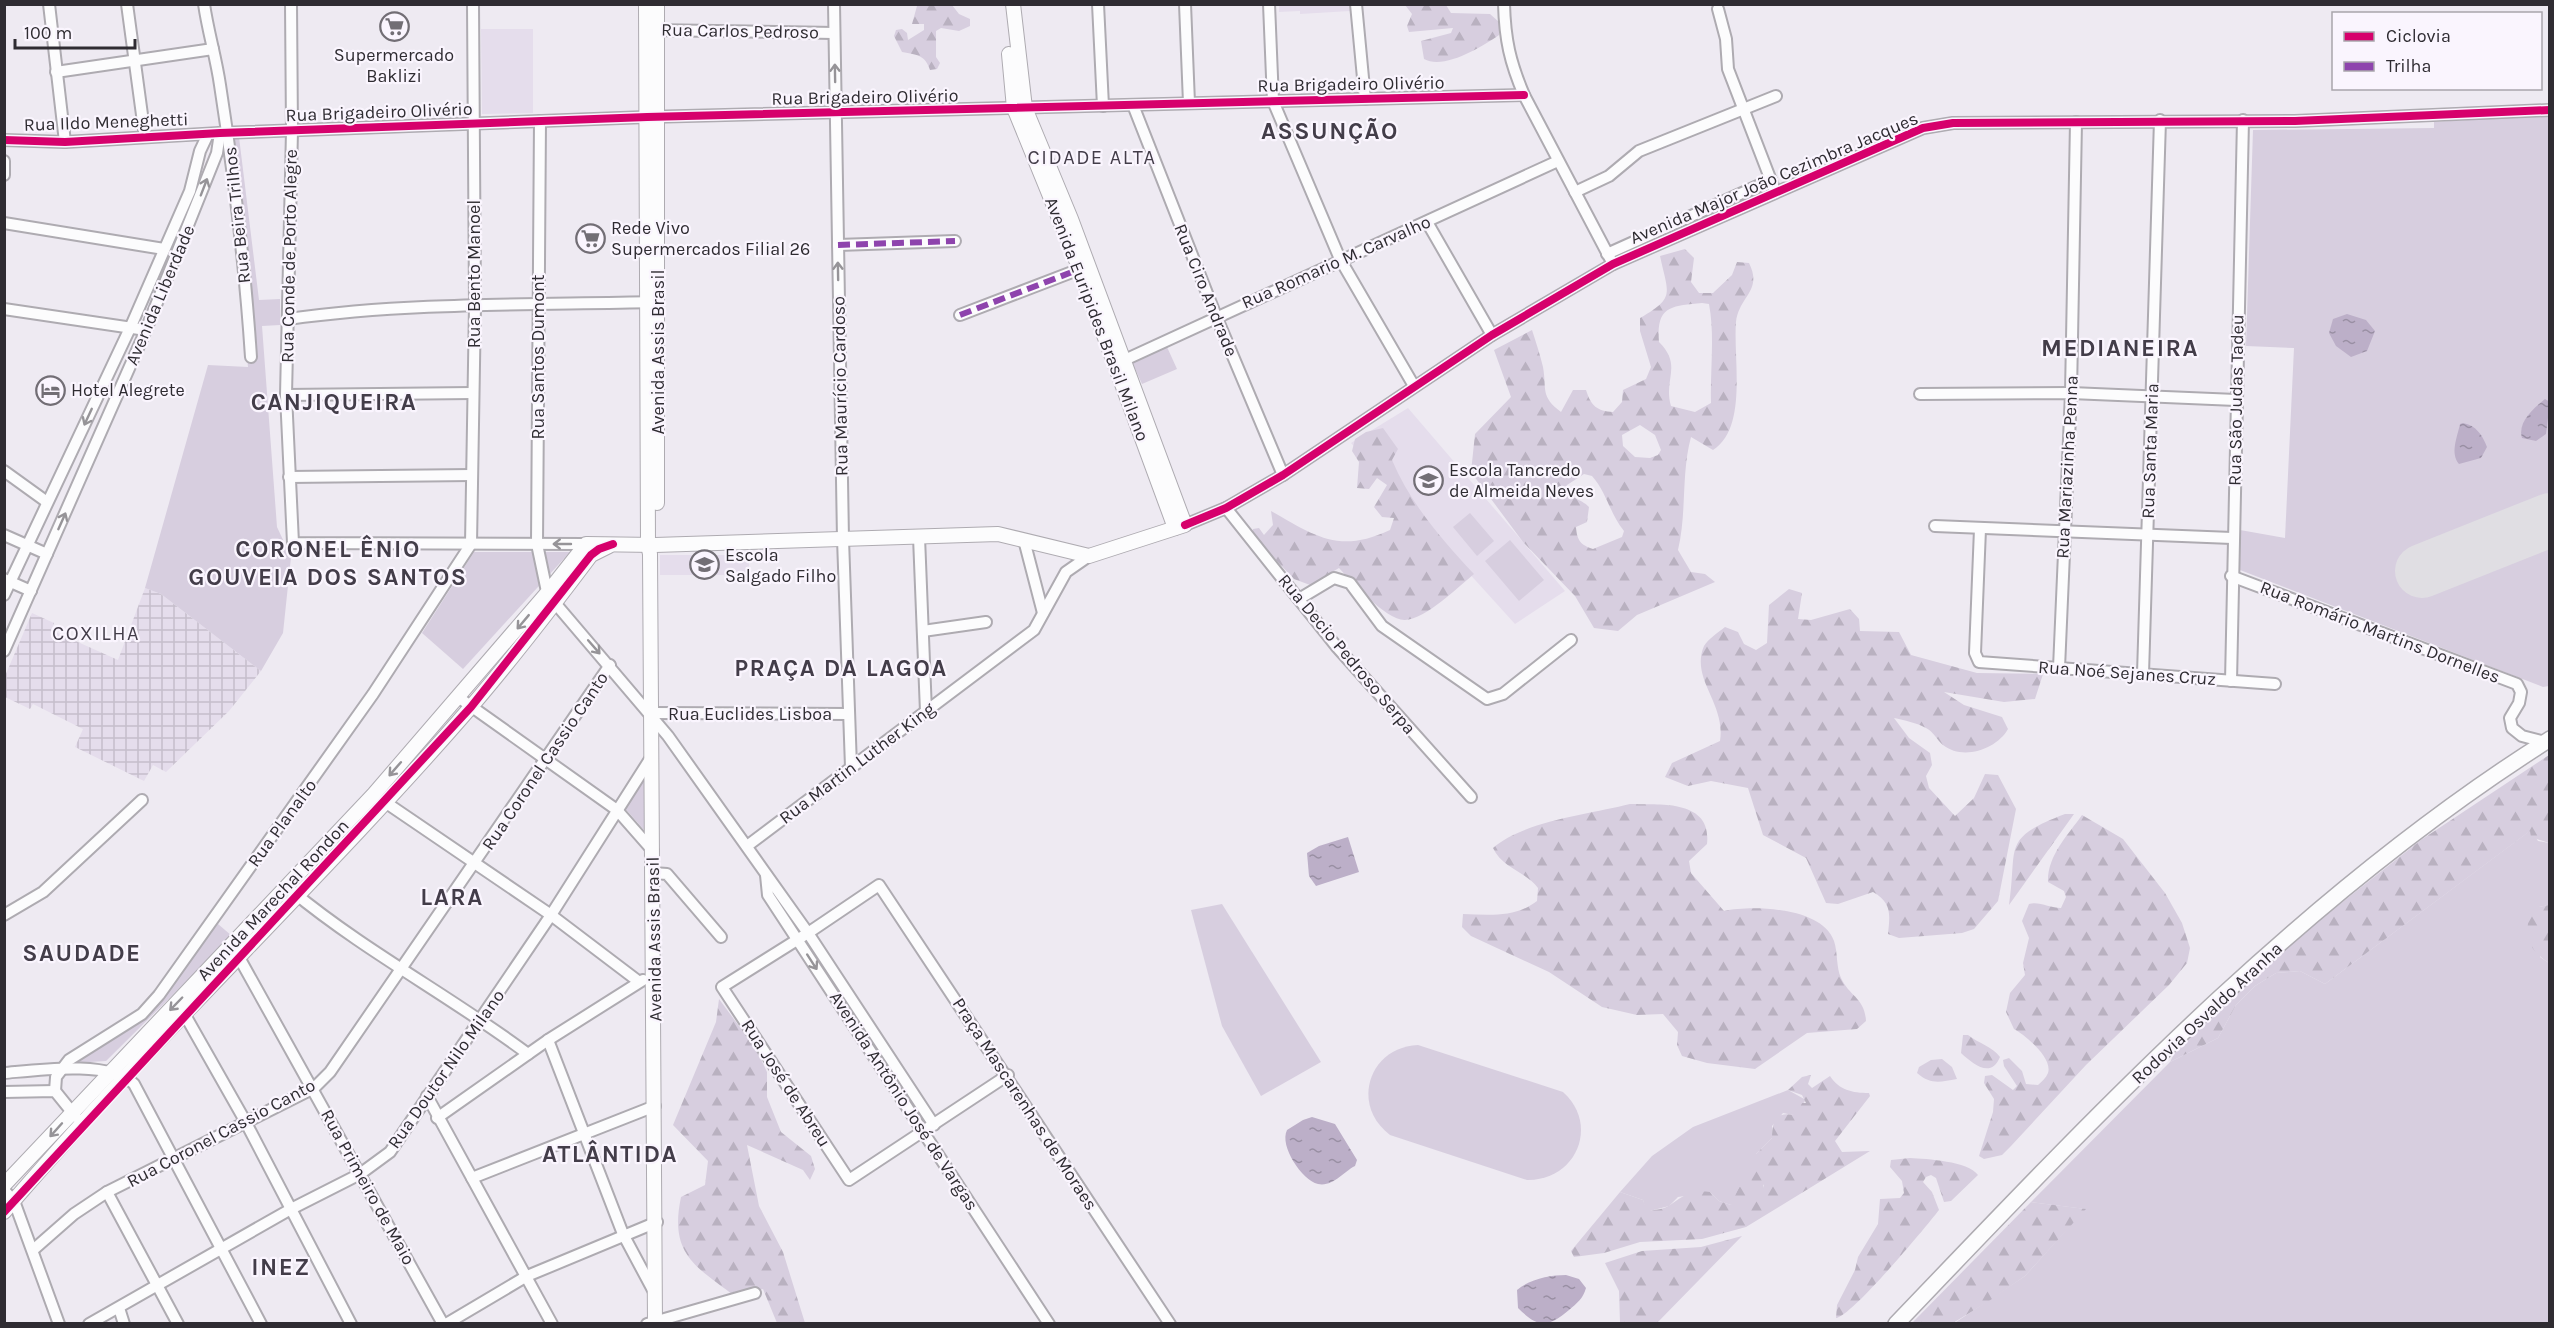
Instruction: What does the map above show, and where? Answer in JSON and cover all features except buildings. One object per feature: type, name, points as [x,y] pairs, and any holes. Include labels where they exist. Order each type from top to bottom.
[{"type":"highway","name":"Rodovia Osvaldo Aranha","points":[[1896,1323],[2021,1194],[2201,1015],[2297,930],[2400,845],[2547,741]]},
{"type":"main road","name":"Avenida Assis Brasil","points":[[646,4],[652,30]]},
{"type":"main road","name":"Avenida Assis Brasil","points":[[652,1322],[657,1222],[651,713],[652,30],[657,4]]},
{"type":"main road","name":"Avenida Euripides Brasil Milano","points":[[1005,4],[1019,108],[1066,221],[1180,527]]},
{"type":"main road","name":"Avenida Euripides Brasil Milano","points":[[1013,4],[1019,108]]},
{"type":"main road","name":"Avenida Euripides Brasil Milano","points":[[1066,221],[1080,269],[1103,320]]},
{"type":"main road","name":"Rua Martin Luther King","points":[[1089,556],[1180,527]]},
{"type":"main road","points":[[586,544],[651,548],[998,534],[1089,556]]},
{"type":"main road","name":"Avenida Marechal Rondon","points":[[4,1185],[231,946],[385,802],[471,707],[552,597],[586,544]]},
{"type":"main road","name":"Avenida Marechal Rondon","points":[[4,1212],[9,1196],[82,1126],[184,1014],[240,957],[292,891],[458,697],[591,555],[599,549],[614,544]]},
{"type":"street","points":[[49,4],[65,142]]},
{"type":"street","points":[[127,4],[145,137]]},
{"type":"street","name":"Rua Beira Trilhos","points":[[204,4],[213,49],[251,357]]},
{"type":"street","name":"Rua Conde de Porto Alegre","points":[[291,4],[292,131],[286,395],[293,543],[471,544]]},
{"type":"street","name":"Rua Bento Manoel","points":[[471,544],[475,305],[473,4]]},
{"type":"street","name":"Rua Maurício Cardoso","points":[[834,4],[843,539],[851,767]]},
{"type":"street","points":[[1098,4],[1103,106]]},
{"type":"street","points":[[1185,4],[1189,103]]},
{"type":"street","points":[[1269,4],[1273,101],[1340,259],[1414,386]]},
{"type":"street","points":[[1356,4],[1365,99]]},
{"type":"street","points":[[1504,4],[1505,41],[1524,95],[1613,264]]},
{"type":"street","points":[[1718,9],[1726,39],[1728,69],[1776,192]]},
{"type":"street","name":"Rua Carlos Pedroso","points":[[652,30],[834,33]]},
{"type":"street","points":[[56,72],[213,49]]},
{"type":"street","name":"Rua Brigadeiro Olivério","points":[[208,134],[652,117],[1524,95]]},
{"type":"street","points":[[1575,192],[1609,176],[1639,151],[1776,96]]},
{"type":"street","name":"Rua Ciro Andrade","points":[[1133,105],[1216,316],[1283,475]]},
{"type":"street","name":"Avenida Major João Cezimbra Jacques","points":[[1226,508],[1283,475],[1492,335],[1613,264],[1923,128],[1953,123],[2295,121],[2550,110]]},
{"type":"street","name":"Rua Santa Maria","points":[[2143,674],[2160,120]]},
{"type":"street","name":"Rua São Judas Tadeu","points":[[2231,681],[2231,576],[2243,120]]},
{"type":"street","name":"Rua Santos Dumont","points":[[540,122],[537,544],[552,597]]},
{"type":"street","name":"Rua Mariazinha Penna","points":[[2059,668],[2063,532],[2071,393],[2076,122]]},
{"type":"street","name":"Avenida Liberdade","points":[[4,651],[146,330],[224,133]]},
{"type":"street","name":"Avenida Liberdade","points":[[4,595],[8,580],[27,545],[131,326],[178,217],[208,134]]},
{"type":"street","name":"Rua Ildo Meneghetti","points":[[4,140],[65,142],[208,134]]},
{"type":"street","points":[[4,161],[4,176]]},
{"type":"street","name":"Rua Romario M. Carvalho","points":[[1120,362],[1340,259],[1427,222],[1558,161]]},
{"type":"street","points":[[1607,254],[1771,180]]},
{"type":"street","points":[[178,217],[190,222]]},
{"type":"street","points":[[1427,222],[1492,335]]},
{"type":"street","points":[[4,223],[164,249]]},
{"type":"street","points":[[837,245],[955,241]]},
{"type":"street","points":[[960,315],[1080,269]]},
{"type":"street","points":[[288,319],[330,313],[475,305],[653,302]]},
{"type":"street","points":[[4,309],[146,330]]},
{"type":"street","points":[[286,395],[473,393]]},
{"type":"street","points":[[1920,394],[2071,393],[2236,400]]},
{"type":"street","points":[[4,471],[47,502]]},
{"type":"street","points":[[289,477],[472,475]]},
{"type":"street","name":"Rua Martin Luther King","points":[[1180,527],[1226,508]]},
{"type":"street","name":"Rua Decio Pedroso Serpa","points":[[1226,508],[1336,646],[1471,796]]},
{"type":"street","points":[[1935,526],[2232,538]]},
{"type":"street","name":"Rua Noé Sejanes Cruz","points":[[1980,529],[1975,653],[1979,662],[2275,684]]},
{"type":"street","points":[[4,534],[47,554]]},
{"type":"street","points":[[919,537],[926,712]]},
{"type":"street","points":[[1024,540],[1043,613]]},
{"type":"street","points":[[471,544],[586,544]]},
{"type":"street","name":"Rua Planalto","points":[[60,1069],[88,1046],[142,1014],[159,995],[373,694],[471,544]]},
{"type":"street","name":"Rua Martin Luther King","points":[[747,846],[1034,630],[1066,572],[1089,556]]},
{"type":"street","name":"Rua Romário Martins Dornelles","points":[[2231,576],[2517,684],[2522,692],[2519,703],[2510,718],[2512,728],[2522,736],[2547,741]]},
{"type":"street","points":[[1299,599],[1334,578],[1350,583],[1382,626],[1487,699],[1503,694],[1571,640]]},
{"type":"street","points":[[8,580],[31,591]]},
{"type":"street","name":"Avenida Antônio José de Vargas","points":[[552,597],[651,713],[747,846],[766,875],[797,939],[879,1063],[929,1128]]},
{"type":"street","points":[[923,631],[986,622]]},
{"type":"street","name":"Rua Coronel Cassio Canto","points":[[33,1250],[74,1214],[107,1192],[314,1088],[330,1072],[403,970],[610,665]]},
{"type":"street","points":[[458,697],[617,810],[653,851]]},
{"type":"street","name":"Rua Euclides Lisboa","points":[[651,713],[849,714]]},
{"type":"street","name":"Rua Doutor Nilo Milano","points":[[88,1323],[119,1308],[291,1209],[360,1174],[390,1152],[551,915],[652,756]]},
{"type":"street","points":[[4,915],[43,892],[142,800]]},
{"type":"street","points":[[385,802],[551,915],[638,981]]},
{"type":"street","points":[[653,873],[667,874],[721,938]]},
{"type":"street","name":"Praça Mascarenhas de Moraes","points":[[808,933],[879,885],[1008,1075],[1170,1323]]},
{"type":"street","points":[[292,891],[403,970],[481,1019],[528,1054]]},
{"type":"street","name":"Avenida Antônio José de Vargas","points":[[783,909],[808,933],[889,1056],[929,1128],[1049,1323]]},
{"type":"street","points":[[797,939],[808,933]]},
{"type":"street","name":"Rua José de Abreu","points":[[797,939],[722,987],[849,1180],[929,1128]]},
{"type":"street","name":"Avenida Marechal Rondon","points":[[231,946],[240,957]]},
{"type":"street","name":"Rua Primeiro de Maio","points":[[240,957],[444,1323]]},
{"type":"street","points":[[437,1118],[548,1040],[638,981],[654,977]]},
{"type":"street","points":[[184,1014],[246,1124],[351,1323]]},
{"type":"street","points":[[548,1040],[623,1234],[655,1295]]},
{"type":"street","points":[[879,1063],[889,1056]]},
{"type":"street","points":[[55,1091],[60,1069]]},
{"type":"street","points":[[4,1073],[60,1069],[110,1072],[127,1077],[134,1084],[171,1158],[261,1323]]},
{"type":"street","points":[[929,1128],[1008,1075]]},
{"type":"street","points":[[4,1092],[55,1091]]},
{"type":"street","points":[[55,1091],[82,1126]]},
{"type":"street","points":[[427,1096],[437,1118],[552,1323]]},
{"type":"street","points":[[472,1178],[655,1107]]},
{"type":"street","points":[[107,1192],[178,1323]]},
{"type":"street","points":[[9,1196],[33,1250],[59,1323]]},
{"type":"street","points":[[444,1323],[526,1276],[623,1234],[657,1222]]},
{"type":"street","points":[[652,1322],[755,1293]]},
{"type":"street","points":[[119,1308],[124,1323]]},
{"type":"shaded area","points":[[1279,5],[1349,5],[1350,11],[1300,14],[1300,11],[1279,12]]},
{"type":"shaded area","points":[[481,29],[533,29],[533,113],[482,114]]},
{"type":"shaded area","name":"Escola Tancredo de Almeida Neves","points":[[1408,408],[1565,591],[1515,624],[1351,443]]},
{"type":"shaded area","name":"Escola Salgado Filho","points":[[660,555],[749,555],[749,575],[660,575]]},
{"type":"shaded area","points":[[145,588],[161,594],[261,671],[229,711],[166,772],[153,765],[144,781],[75,747],[83,729],[33,704],[30,709],[5,697],[5,676],[32,613],[54,623],[51,630],[118,660]]},
{"type":"green space","points":[[952,5],[959,14],[970,19],[970,26],[959,31],[941,28],[936,31],[936,57],[940,63],[937,69],[930,70],[926,61],[920,56],[902,52],[894,36],[896,30],[902,29],[907,33],[908,40],[924,30],[924,24],[912,24],[917,6]]},
{"type":"green space","points":[[1405,5],[1446,5],[1451,13],[1490,14],[1499,22],[1499,35],[1463,56],[1442,62],[1432,62],[1424,59],[1421,41],[1451,33],[1453,28],[1409,32],[1407,26],[1412,14]]},
{"type":"green space","points":[[2549,115],[2549,686],[2543,687],[2240,570],[2240,530],[2285,538],[2294,348],[2246,346],[2253,130],[2434,128],[2434,122]]},
{"type":"green space","points":[[239,137],[259,300],[280,299],[280,325],[262,326],[277,527],[291,557],[283,633],[261,671],[161,594],[145,588],[208,365],[248,367],[226,157],[219,157],[223,138]]},
{"type":"green space","points":[[1685,249],[1694,258],[1691,282],[1699,293],[1713,293],[1732,275],[1737,262],[1749,263],[1753,273],[1752,287],[1741,306],[1736,322],[1736,392],[1731,426],[1724,440],[1713,450],[1691,437],[1686,465],[1678,550],[1691,572],[1705,574],[1715,582],[1637,615],[1618,631],[1594,628],[1575,596],[1523,542],[1471,472],[1475,434],[1511,397],[1494,350],[1532,330],[1543,367],[1547,397],[1554,406],[1561,412],[1573,390],[1586,390],[1595,407],[1613,412],[1622,402],[1623,390],[1646,379],[1651,367],[1640,331],[1640,318],[1659,305],[1666,293],[1667,287],[1660,256]],"holes":[[[1709,304],[1711,316],[1711,403],[1695,412],[1671,406],[1670,358],[1659,342],[1659,330],[1660,321],[1668,310],[1682,305]],[[1640,425],[1655,435],[1661,450],[1658,455],[1650,458],[1635,457],[1623,446],[1622,435]],[[1584,474],[1592,476],[1624,531],[1622,537],[1593,549],[1585,546],[1577,536],[1576,527],[1587,522],[1589,507],[1571,496],[1567,485]]]},
{"type":"green space","points":[[1167,347],[1177,369],[1142,384],[1132,362]]},
{"type":"green space","points":[[1383,428],[1398,449],[1392,460],[1417,506],[1474,574],[1432,608],[1405,620],[1397,619],[1379,607],[1339,568],[1310,585],[1294,579],[1252,535],[1253,529],[1259,528],[1264,535],[1273,525],[1271,511],[1301,528],[1328,539],[1356,541],[1390,530],[1394,518],[1382,517],[1374,507],[1387,485],[1377,478],[1369,489],[1357,488],[1359,462],[1352,451],[1355,439],[1366,432]]},
{"type":"green space","points":[[1470,513],[1494,541],[1477,556],[1453,527]]},
{"type":"green space","points":[[1510,540],[1544,580],[1519,601],[1485,561]]},
{"type":"green space","points":[[474,552],[570,552],[463,669],[422,633]]},
{"type":"green space","points":[[1789,589],[1802,593],[1798,619],[1811,620],[1850,609],[1859,619],[1860,631],[1899,632],[1911,655],[1977,673],[2043,674],[2035,699],[2004,702],[1944,692],[1964,705],[2002,717],[2008,729],[1996,742],[1979,750],[1960,752],[1951,750],[1926,728],[1894,718],[1909,738],[1930,753],[1932,765],[1926,776],[1929,788],[1955,816],[1974,798],[1985,774],[1998,775],[2016,809],[1998,901],[1974,929],[1962,933],[1899,938],[1888,934],[1887,905],[1873,892],[1838,904],[1826,903],[1806,858],[1763,835],[1748,788],[1711,781],[1688,786],[1665,777],[1672,763],[1720,741],[1718,715],[1701,669],[1704,646],[1725,627],[1738,632],[1744,644],[1756,650],[1767,643],[1769,605]]},
{"type":"green space","points":[[2549,755],[2549,843],[2531,837],[2530,831],[2325,984],[2300,971],[2276,973],[2255,986],[2236,1005],[2218,1038],[2170,1062],[2177,1048],[2302,934],[2421,840]]},
{"type":"green space","points":[[645,771],[645,831],[622,805]]},
{"type":"green space","points":[[1630,804],[1669,805],[1693,812],[1701,819],[1706,829],[1707,844],[1689,861],[1691,873],[1724,911],[1752,908],[1785,911],[1816,921],[1827,930],[1834,941],[1841,978],[1863,1007],[1866,1021],[1857,1029],[1807,1033],[1755,1069],[1707,1063],[1682,1056],[1677,1045],[1678,1032],[1663,1014],[1637,1015],[1602,1007],[1549,972],[1471,936],[1462,927],[1463,914],[1511,913],[1537,901],[1538,888],[1527,877],[1502,860],[1493,848],[1522,831],[1539,825]]},
{"type":"green space","points":[[2065,814],[2074,814],[2009,905],[2014,857],[2021,838],[2030,830]]},
{"type":"green space","points":[[2082,815],[2123,839],[2165,893],[2182,923],[2190,948],[2187,963],[2169,985],[2086,1065],[2002,1155],[1984,1159],[1979,1156],[1993,1112],[1994,1099],[1984,1083],[1985,1076],[1992,1075],[2013,1090],[2017,1086],[2004,1066],[2003,1060],[2009,1058],[2022,1071],[2026,1084],[2038,1085],[2048,1073],[2048,1067],[2042,1054],[2025,1036],[2014,1029],[2006,1012],[2010,993],[2025,975],[2023,963],[2029,938],[2022,921],[2029,904],[2037,903],[2061,908],[2066,897],[2064,891],[2048,882],[2051,863],[2059,846]]},
{"type":"green space","points":[[2531,830],[2538,841],[2549,843],[2549,905],[2539,907],[2540,957],[2549,963],[2549,1323],[1953,1324],[2025,1276],[2085,1209],[2031,1202],[2170,1062],[2218,1038],[2236,1005],[2255,986],[2276,973],[2300,971],[2325,984]]},
{"type":"green space","points":[[1222,904],[1321,1062],[1261,1096],[1222,1026],[1191,910]]},
{"type":"green space","points":[[2550,905],[2549,963],[2532,947],[2527,929],[2530,913],[2539,907]]},
{"type":"green space","points":[[218,924],[232,936],[106,1061],[73,1063],[146,1015]]},
{"type":"green space","points":[[719,999],[756,1049],[767,1072],[767,1097],[781,1132],[811,1156],[815,1169],[810,1180],[803,1170],[747,1145],[759,1206],[783,1252],[805,1323],[777,1323],[763,1289],[736,1297],[697,1267],[682,1246],[678,1216],[681,1197],[705,1185],[708,1161],[673,1125],[716,1022]]},
{"type":"green space","points":[[1963,1035],[1968,1035],[1997,1054],[2000,1057],[1996,1064],[1992,1067],[1982,1067],[1961,1053]]},
{"type":"green space","points":[[1418,1045],[1563,1092],[1574,1105],[1580,1120],[1581,1135],[1570,1161],[1558,1171],[1544,1178],[1527,1180],[1390,1135],[1378,1123],[1371,1109],[1368,1094],[1371,1080],[1377,1066],[1387,1056],[1401,1048]]},
{"type":"green space","points":[[1942,1059],[1952,1067],[1957,1079],[1931,1081],[1917,1073],[1919,1067],[1931,1060]]},
{"type":"green space","points":[[1811,1075],[1808,1084],[1812,1088],[1830,1076],[1846,1090],[1869,1093],[1870,1096],[1835,1141],[1842,1152],[1870,1151],[1746,1227],[1702,1239],[1640,1242],[1604,1253],[1574,1257],[1571,1251],[1620,1192],[1643,1200],[1647,1211],[1665,1207],[1684,1196],[1697,1192],[1710,1192],[1719,1201],[1731,1205],[1739,1187],[1764,1188],[1764,1185],[1747,1179],[1748,1169],[1756,1164],[1756,1154],[1772,1138],[1776,1119],[1782,1115],[1793,1115],[1795,1103],[1806,1103],[1802,1095],[1788,1090],[1802,1077]]},
{"type":"green space","points":[[1788,1090],[1806,1100],[1793,1115],[1783,1113],[1772,1126],[1772,1138],[1756,1154],[1764,1188],[1731,1205],[1719,1201],[1710,1192],[1678,1197],[1669,1206],[1646,1212],[1643,1200],[1620,1192],[1652,1156],[1693,1127]]},
{"type":"green space","points":[[1910,1158],[1957,1164],[1973,1170],[1978,1175],[1951,1201],[1944,1202],[1936,1178],[1931,1175],[1926,1177],[1923,1182],[1932,1192],[1939,1210],[1872,1288],[1844,1314],[1836,1318],[1837,1305],[1855,1270],[1858,1257],[1878,1224],[1880,1199],[1900,1198],[1904,1193],[1902,1181],[1890,1167],[1891,1160]]},
{"type":"green space","points":[[2031,1202],[2086,1209],[2025,1276],[1989,1301],[1953,1323],[1912,1323]]},
{"type":"green space","points":[[1742,1236],[1657,1323],[1620,1323],[1619,1291],[1605,1263],[1642,1251],[1701,1247]]},
{"type":"water","points":[[2347,314],[2366,320],[2375,331],[2367,351],[2351,357],[2336,346],[2329,333],[2333,319]]},
{"type":"water","points":[[2545,399],[2550,402],[2546,434],[2536,441],[2522,438],[2524,421]]},
{"type":"water","points":[[2460,424],[2472,426],[2478,432],[2487,447],[2481,458],[2459,464],[2456,460],[2455,445]]},
{"type":"water","points":[[1348,837],[1359,872],[1316,886],[1309,876],[1307,853],[1319,846]]},
{"type":"water","points":[[1312,1117],[1335,1124],[1357,1160],[1355,1166],[1328,1183],[1318,1184],[1305,1176],[1294,1162],[1286,1145],[1287,1130]]},
{"type":"water","points":[[1566,1275],[1579,1279],[1586,1288],[1579,1300],[1562,1316],[1549,1323],[1537,1322],[1518,1308],[1517,1290],[1522,1286],[1540,1278]]},
{"type":"runway","points":[[2422,571],[2550,520]]},
{"type":"marked path","points":[[838,245],[955,241]]},
{"type":"marked path","points":[[960,315],[1080,269]]},
{"type":"cycle path","points":[[4,140],[65,142],[220,133],[647,117],[1524,95]]},
{"type":"cycle path","points":[[1185,525],[1226,508],[1283,475],[1492,335],[1613,264],[1923,128],[1953,123],[2295,121],[2550,110]]},
{"type":"cycle path","points":[[4,1212],[471,707],[591,555],[613,544]]},
{"type":"place","name":"Supermercado Baklizi","points":[[394,26]]},
{"type":"place","name":"Rede Vivo Supermercados Filial 26","points":[[590,238]]},
{"type":"place","name":"Hotel Alegrete","points":[[50,390]]},
{"type":"place","name":"Escola Tancredo de Almeida Neves","points":[[1428,480]]},
{"type":"place","name":"Escola Salgado Filho","points":[[704,565]]},
{"type":"district","name":"ASSUNÇÃO","points":[[1330,131]]},
{"type":"district","name":"CIDADE ALTA","points":[[1092,157]]},
{"type":"district","name":"MEDIANEIRA","points":[[2120,348]]},
{"type":"district","name":"CANJIQUEIRA","points":[[334,402]]},
{"type":"district","name":"CORONEL ÊNIO GOUVEIA DOS SANTOS","points":[[328,563]]},
{"type":"district","name":"COXILHA","points":[[96,633]]},
{"type":"district","name":"PRAÇA DA LAGOA","points":[[841,668]]},
{"type":"district","name":"LARA","points":[[452,897]]},
{"type":"district","name":"SAUDADE","points":[[82,953]]},
{"type":"district","name":"ATLÂNTIDA","points":[[610,1154]]},
{"type":"district","name":"INEZ","points":[[281,1267]]}]
